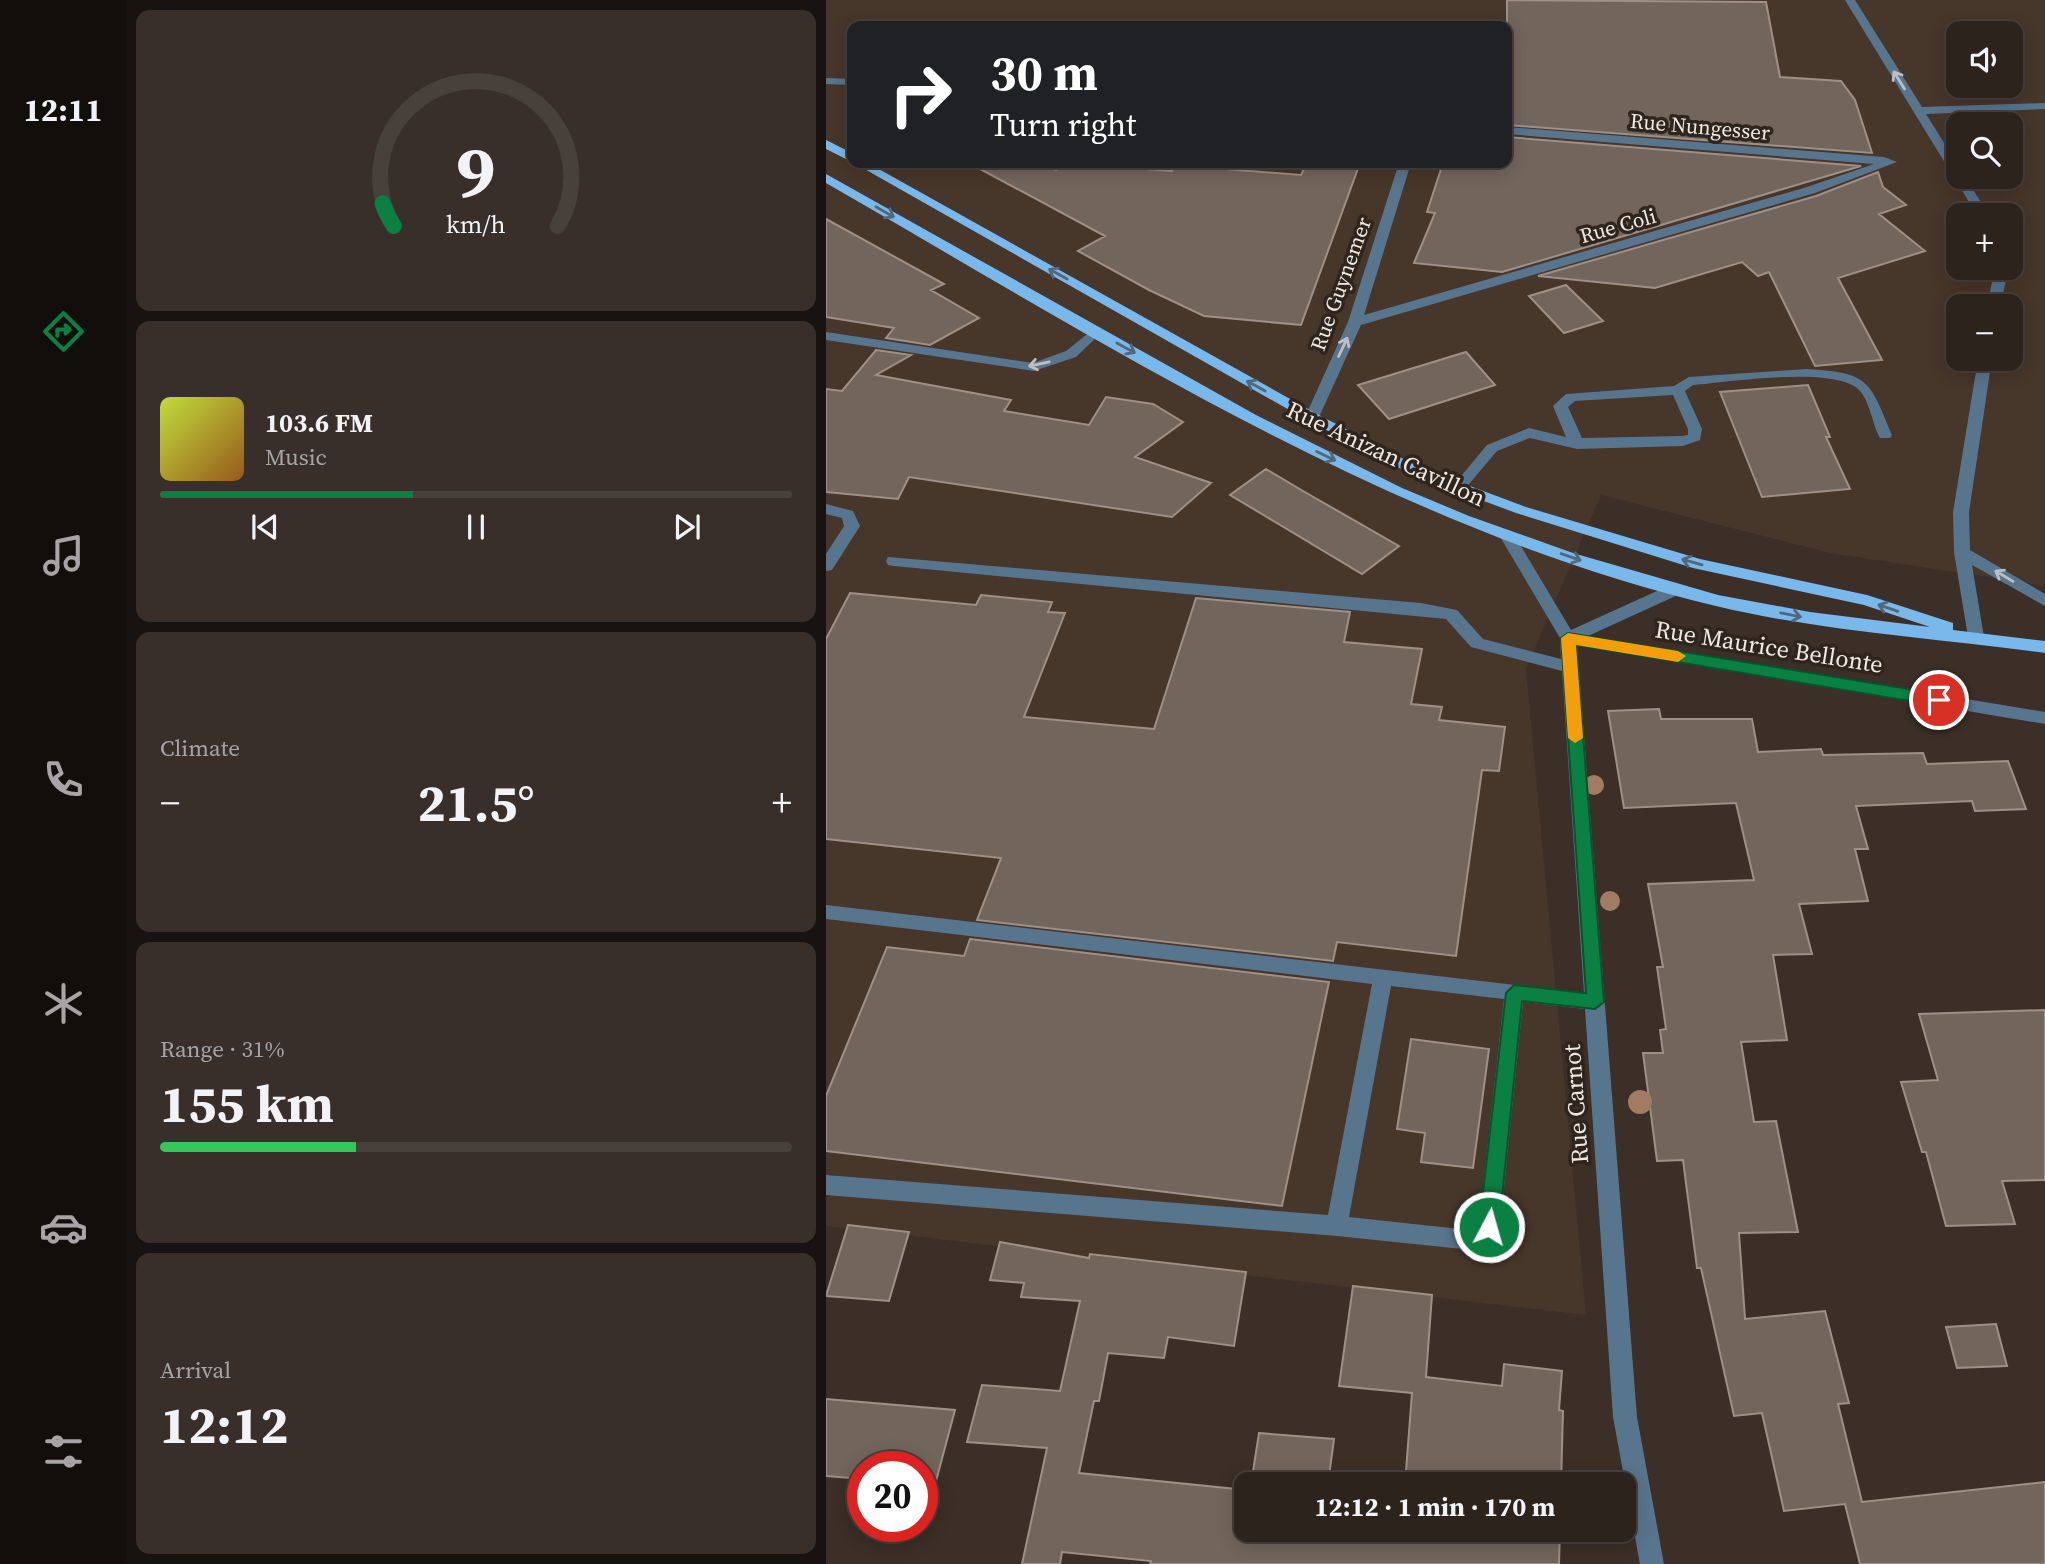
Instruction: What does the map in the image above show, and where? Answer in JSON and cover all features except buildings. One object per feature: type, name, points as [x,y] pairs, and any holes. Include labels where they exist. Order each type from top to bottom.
[{"type":"main road","points":[[826,144],[847,156]]},
{"type":"main road","name":"Rue Anizan Cavillon","points":[[869,168],[1312,417],[1414,470],[1521,510],[1699,564],[1867,600],[1976,637]]},
{"type":"main road","name":"Rue Anizan Cavillon","points":[[826,178],[1278,432],[1399,492],[1507,535],[1674,590],[1844,625],[1976,637],[2045,647]]},
{"type":"street","points":[[1850,0],[1975,203]]},
{"type":"street","points":[[826,81],[839,83]]},
{"type":"street","points":[[826,86],[847,82]]},
{"type":"street","points":[[1918,111],[2045,106]]},
{"type":"street","name":"Rue Nungesser","points":[[1512,130],[1891,162]]},
{"type":"street","name":"Rue Coli","points":[[1354,322],[1811,190],[1891,162]]},
{"type":"street","name":"Rue Guynemer","points":[[1312,417],[1354,322],[1403,168]]},
{"type":"street","points":[[826,336],[1034,367],[1072,354],[1096,331]]},
{"type":"street","points":[[1976,637],[1962,552],[1961,512],[1983,371]]},
{"type":"street","points":[[1577,444],[1560,406],[1571,397],[1678,390],[1689,381],[1821,373],[1843,375],[1864,387],[1885,435]]},
{"type":"street","points":[[1459,487],[1492,448],[1529,433],[1558,442],[1577,444],[1683,441],[1695,437],[1695,429],[1678,390]]},
{"type":"street","points":[[826,509],[848,515],[852,526],[826,566]]},
{"type":"street","points":[[1507,535],[1568,638],[1674,590]]},
{"type":"street","points":[[1962,552],[2045,601]]},
{"type":"street","points":[[894,561],[1421,609],[1451,614],[1477,643],[1570,667]]},
{"type":"street","name":"Rue Carnot","points":[[1568,638],[1625,1417],[1652,1564]]},
{"type":"street","name":"Rue Maurice Bellonte","points":[[1568,638],[2045,718]]},
{"type":"street","points":[[826,912],[1595,1002]]},
{"type":"street","points":[[1337,1226],[1383,978]]},
{"type":"street","points":[[826,1185],[1337,1226],[1472,1240],[1489,1227],[1514,993]]},
{"type":"shaded area","points":[[826,0],[2045,0],[2045,586],[1830,553],[1601,495],[1526,669],[1586,1315],[826,1226]]},
{"type":"slow traffic","points":[[1575,738],[1568,638],[1678,656]]},
{"type":"route","points":[[1489,1227],[1514,993],[1595,1002],[1568,638],[1939,700]]}]
